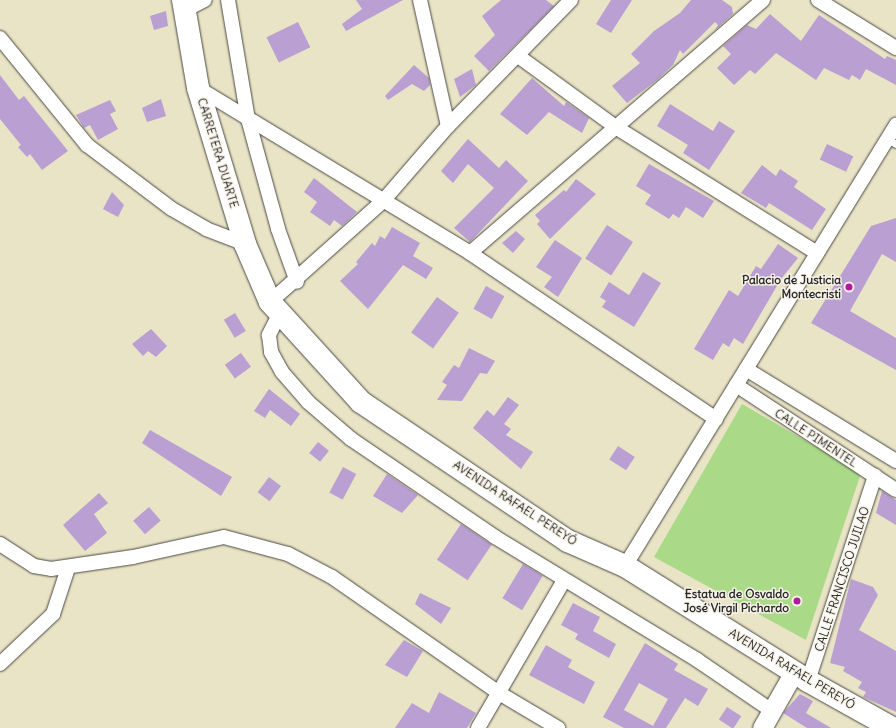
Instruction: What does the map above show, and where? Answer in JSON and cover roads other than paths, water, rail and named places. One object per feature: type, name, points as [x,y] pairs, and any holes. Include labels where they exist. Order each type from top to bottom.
[{"type":"main road","name":"CARRETERA DUARTE","points":[[184,5],[198,88],[245,244],[275,307]]},
{"type":"main road","name":"AVENIDA RAFAEL PEREYÓ","points":[[275,307],[361,402],[568,541],[626,566],[801,677],[892,728]]},
{"type":"street","points":[[184,5],[205,0]]},
{"type":"street","points":[[228,0],[248,119],[296,282]]},
{"type":"street","points":[[420,0],[448,126]]},
{"type":"street","points":[[571,0],[448,126],[383,201],[296,282],[275,307],[269,336],[272,352],[282,372],[308,402],[351,439],[564,580],[698,660],[772,711]]},
{"type":"street","points":[[470,253],[617,128],[763,0]]},
{"type":"street","points":[[818,0],[896,48]]},
{"type":"street","points":[[0,38],[87,145],[172,209],[206,229],[245,244]]},
{"type":"street","points":[[518,56],[617,128],[817,254]]},
{"type":"street","points":[[198,88],[470,253],[716,419]]},
{"type":"street","points":[[626,566],[817,254],[891,142],[896,124]]},
{"type":"street","name":"CALLE PIMENTEL","points":[[746,369],[896,461]]},
{"type":"street","name":"CALLE PIMENTEL","points":[[736,385],[896,490]]},
{"type":"street","name":"CALLE FRANCISCO JUILAO","points":[[762,728],[772,711],[801,677],[875,476]]},
{"type":"street","points":[[0,544],[34,566],[68,568],[224,537],[253,543],[288,554],[332,577],[499,693],[558,728]]},
{"type":"street","points":[[0,664],[53,614],[68,568]]},
{"type":"street","points":[[478,728],[564,580]]},
{"type":"place","name":"Palacio de Justicia Montecristi","points":[[849,287]]},
{"type":"place","name":"Estatua de Osvaldo José Virgil Pichardo","points":[[797,601]]}]
